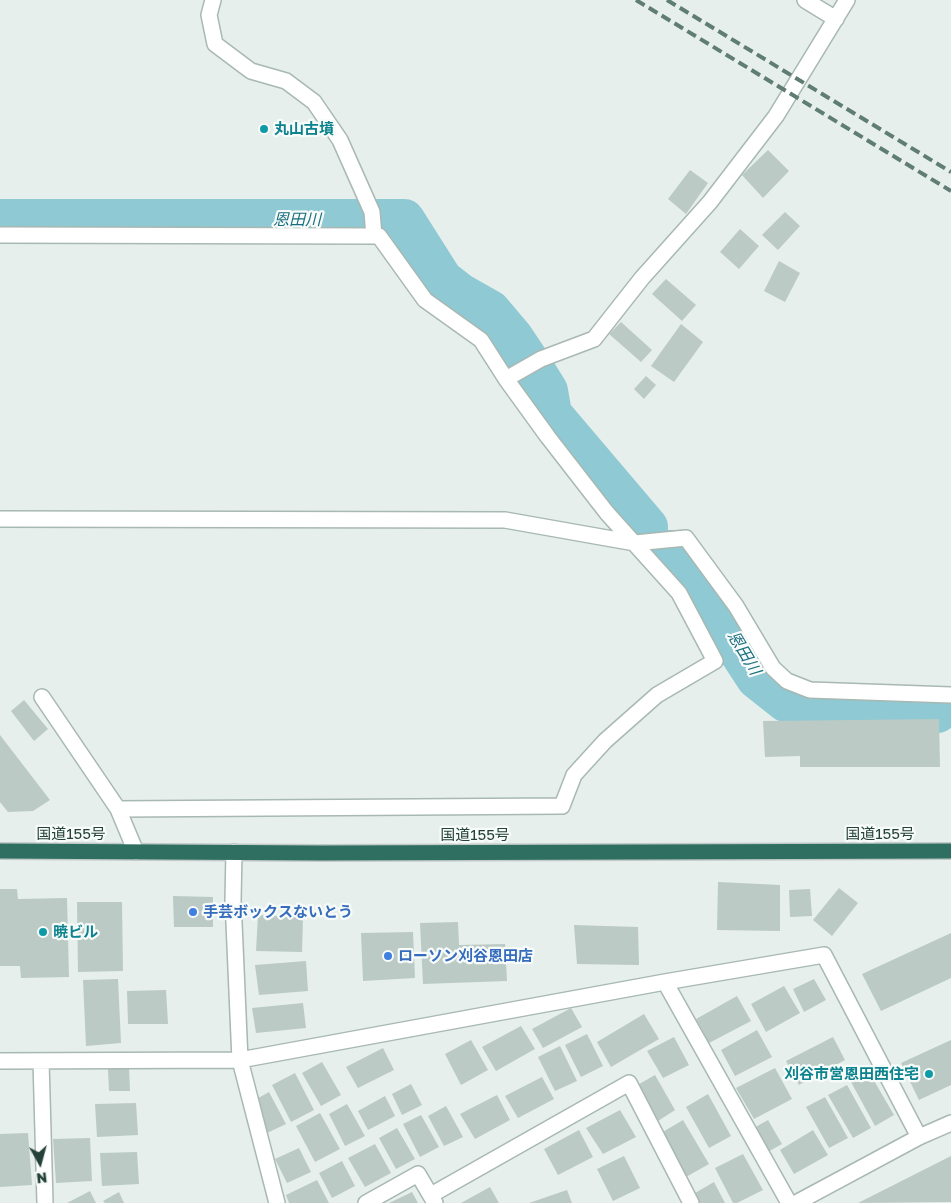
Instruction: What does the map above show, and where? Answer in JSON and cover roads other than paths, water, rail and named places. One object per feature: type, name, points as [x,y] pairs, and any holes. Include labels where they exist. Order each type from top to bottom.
[{"type":"highway","name":"国道155号","points":[[0,851],[951,851]]},
{"type":"street","points":[[213,0],[209,14],[215,44],[251,71],[286,80],[314,102],[340,140],[372,212],[374,234]]},
{"type":"street","points":[[805,0],[836,19]]},
{"type":"street","points":[[506,379],[541,359],[594,339],[642,278],[710,202],[776,116],[847,0]]},
{"type":"street","points":[[0,235],[374,234],[379,236],[425,300],[481,340],[506,379],[548,437],[607,513],[679,593],[715,661],[657,695],[605,741],[574,775],[562,806],[118,808]]},
{"type":"street","points":[[0,519],[505,520],[635,543],[686,538],[736,606],[773,668],[787,682],[810,690],[951,695]]},
{"type":"street","points":[[42,697],[118,808],[136,852]]},
{"type":"street","points":[[234,852],[233,900],[240,1060],[277,1203]]},
{"type":"street","points":[[0,1061],[240,1060],[665,982],[824,955],[919,1138]]},
{"type":"street","points":[[665,982],[788,1203]]},
{"type":"street","points":[[41,1061],[45,1203]]},
{"type":"street","points":[[366,1203],[418,1174],[433,1199],[630,1083],[691,1203]]},
{"type":"street","points":[[796,1203],[951,1123]]},
{"type":"waterway","name":"恩田川","points":[[0,220],[404,220],[442,280],[460,294],[490,311],[512,337],[528,361]]},
{"type":"waterway","name":"恩田川","points":[[534,370],[547,391],[551,414],[647,527]]},
{"type":"waterway","name":"恩田川","points":[[670,551],[706,589],[740,652],[757,678],[786,701],[807,708],[937,712]]},
{"type":"railway","points":[[636,0],[951,191]]},
{"type":"railway","points":[[667,0],[951,172]]},
{"type":"place","name":"丸山古墳","points":[[264,129]]},
{"type":"place","name":"手芸ボックスないとう","points":[[193,912]]},
{"type":"place","name":"暁ビル","points":[[43,932]]},
{"type":"place","name":"ローソン刈谷恩田店","points":[[388,956]]},
{"type":"place","name":"刈谷市営恩田西住宅","points":[[929,1074]]}]
